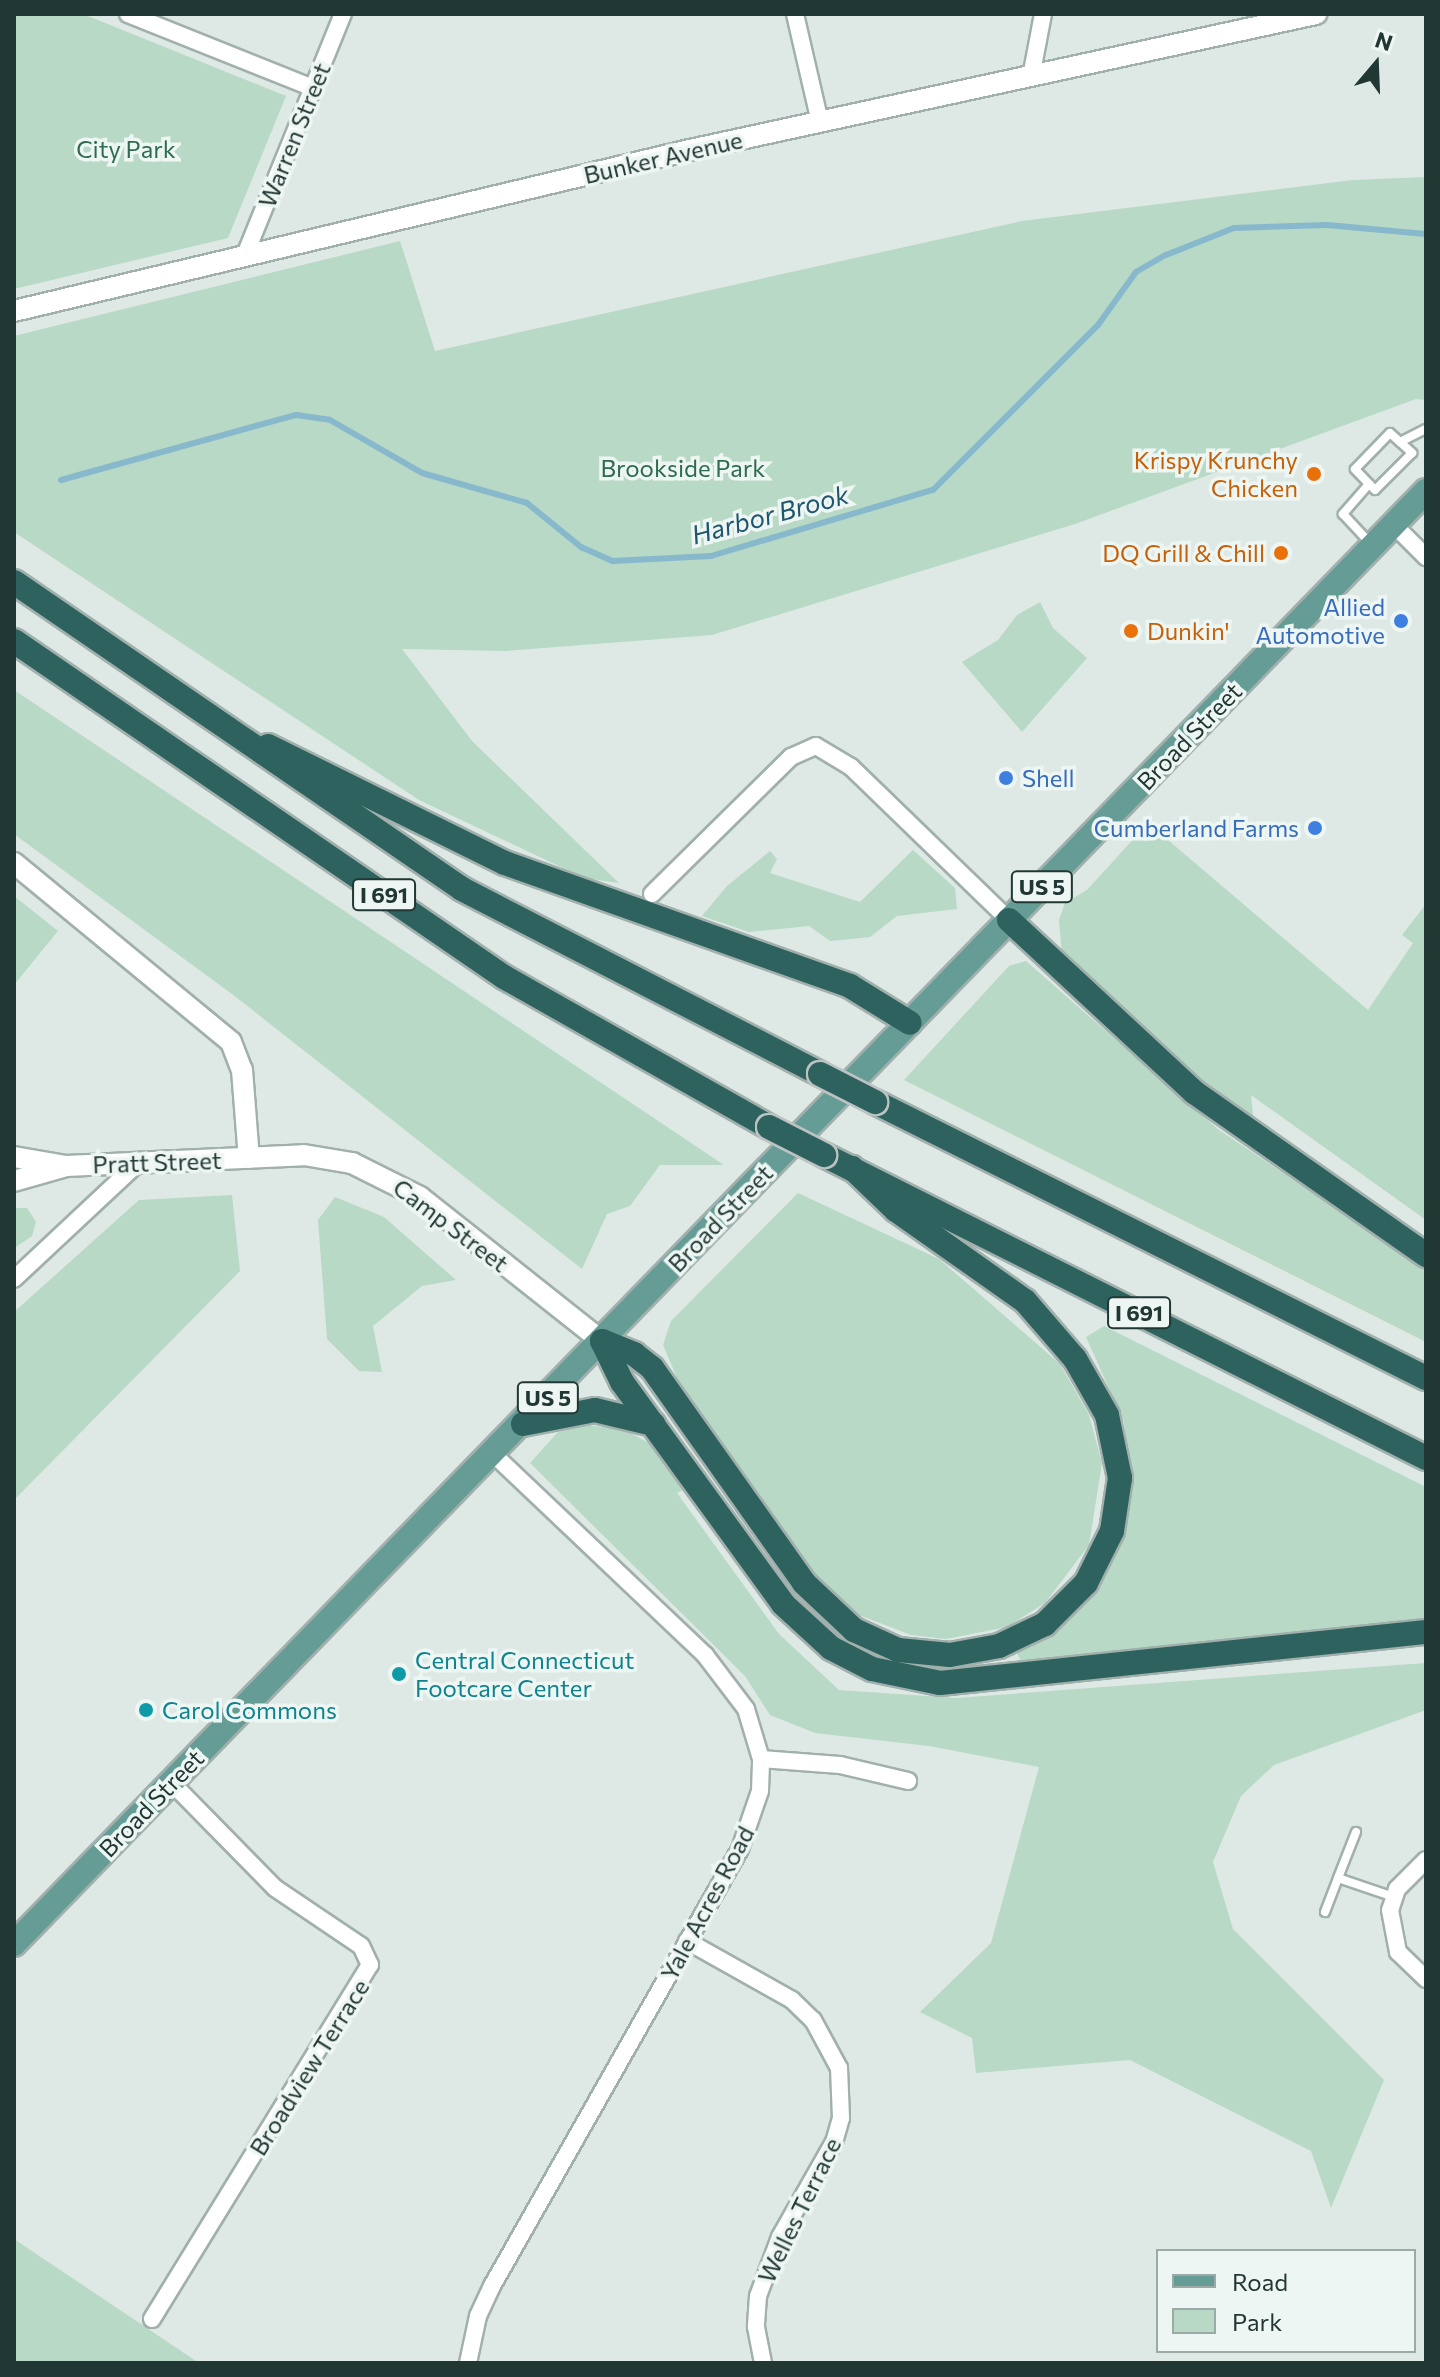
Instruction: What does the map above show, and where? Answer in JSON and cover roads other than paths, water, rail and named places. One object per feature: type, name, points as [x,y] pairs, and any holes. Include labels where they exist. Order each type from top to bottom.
[{"type":"highway","name":"I 691","points":[[14,582],[484,902],[1426,1378]]},
{"type":"highway","name":"I 691","points":[[14,641],[504,977],[769,1127],[1426,1458]]},
{"type":"highway","points":[[240,737],[303,759],[505,863],[850,986],[910,1023]]},
{"type":"highway","points":[[1009,920],[1194,1092],[1426,1255]]},
{"type":"highway","points":[[602,1341],[634,1354],[652,1368],[804,1583],[854,1630],[898,1650],[950,1655],[999,1646],[1045,1624],[1086,1583],[1112,1531],[1120,1478],[1107,1415],[1075,1359],[1025,1301],[896,1210],[852,1168]]},
{"type":"highway","points":[[602,1341],[616,1373],[795,1617],[843,1656],[893,1676],[947,1682],[1426,1632]]},
{"type":"highway","points":[[523,1424],[595,1410],[653,1424]]},
{"type":"main road","name":"Broad Street","points":[[14,1944],[523,1424],[1426,491]]},
{"type":"street","points":[[128,14],[313,88]]},
{"type":"street","name":"Warren Street","points":[[245,255],[343,14]]},
{"type":"street","points":[[795,14],[820,122]]},
{"type":"street","points":[[1031,77],[1043,14]]},
{"type":"street","name":"Bunker Avenue","points":[[14,311],[820,122],[1314,14]]},
{"type":"street","points":[[1393,524],[1426,557]]},
{"type":"street","points":[[652,894],[791,757],[813,746],[851,767],[1009,920]]},
{"type":"street","points":[[14,863],[231,1042],[242,1070],[249,1158]]},
{"type":"street","name":"Pratt Street","points":[[14,1157],[66,1166],[249,1158]]},
{"type":"street","name":"Camp Street","points":[[249,1158],[339,1159],[396,1181],[602,1341]]},
{"type":"street","points":[[14,1279],[138,1163]]},
{"type":"street","name":"Pratt Street","points":[[14,1181],[66,1166]]},
{"type":"street","name":"Yale Acres Road","points":[[468,2363],[478,2316],[492,2286],[752,1821],[761,1759],[746,1709],[705,1655],[493,1454]]},
{"type":"street","points":[[761,1759],[840,1765],[908,1781]]},
{"type":"street","name":"Broadview Terrace","points":[[152,2319],[370,1965],[361,1946],[275,1888],[171,1782]]},
{"type":"street","points":[[1426,1860],[1410,1871],[1394,1897],[1391,1931],[1398,1952],[1426,1979]]},
{"type":"street","name":"Welles Terrace","points":[[687,1941],[792,2000],[813,2020],[839,2068],[842,2105],[834,2142],[780,2237],[758,2296],[756,2327],[763,2363]]},
{"type":"lane","points":[[1400,442],[1426,429]]},
{"type":"lane","points":[[1390,433],[1412,453],[1375,490],[1369,484],[1355,469],[1390,433]]},
{"type":"lane","points":[[1369,484],[1343,514],[1373,546]]},
{"type":"lane","points":[[1325,1912],[1356,1832]]},
{"type":"lane","points":[[1338,1878],[1394,1897]]},
{"type":"waterway","name":"Harbor Brook","points":[[61,480],[296,415],[330,420],[422,473],[527,503],[581,547],[613,561],[711,556],[933,490],[1098,325],[1136,272],[1166,255],[1234,228],[1327,225],[1426,234]]},
{"type":"place","name":"Krispy Krunchy Chicken","points":[[1314,474]]},
{"type":"place","name":"DQ Grill & Chill","points":[[1281,553]]},
{"type":"place","name":"Allied Automotive","points":[[1401,621]]},
{"type":"place","name":"Dunkin'","points":[[1131,631]]},
{"type":"place","name":"Shell","points":[[1006,778]]},
{"type":"place","name":"Cumberland Farms","points":[[1315,828]]},
{"type":"place","name":"Central Connecticut Footcare Center","points":[[399,1674]]},
{"type":"place","name":"Carol Commons","points":[[146,1710]]},
{"type":"park label","name":"City Park","points":[[126,149]]},
{"type":"park label","name":"Brookside Park","points":[[683,468]]}]
